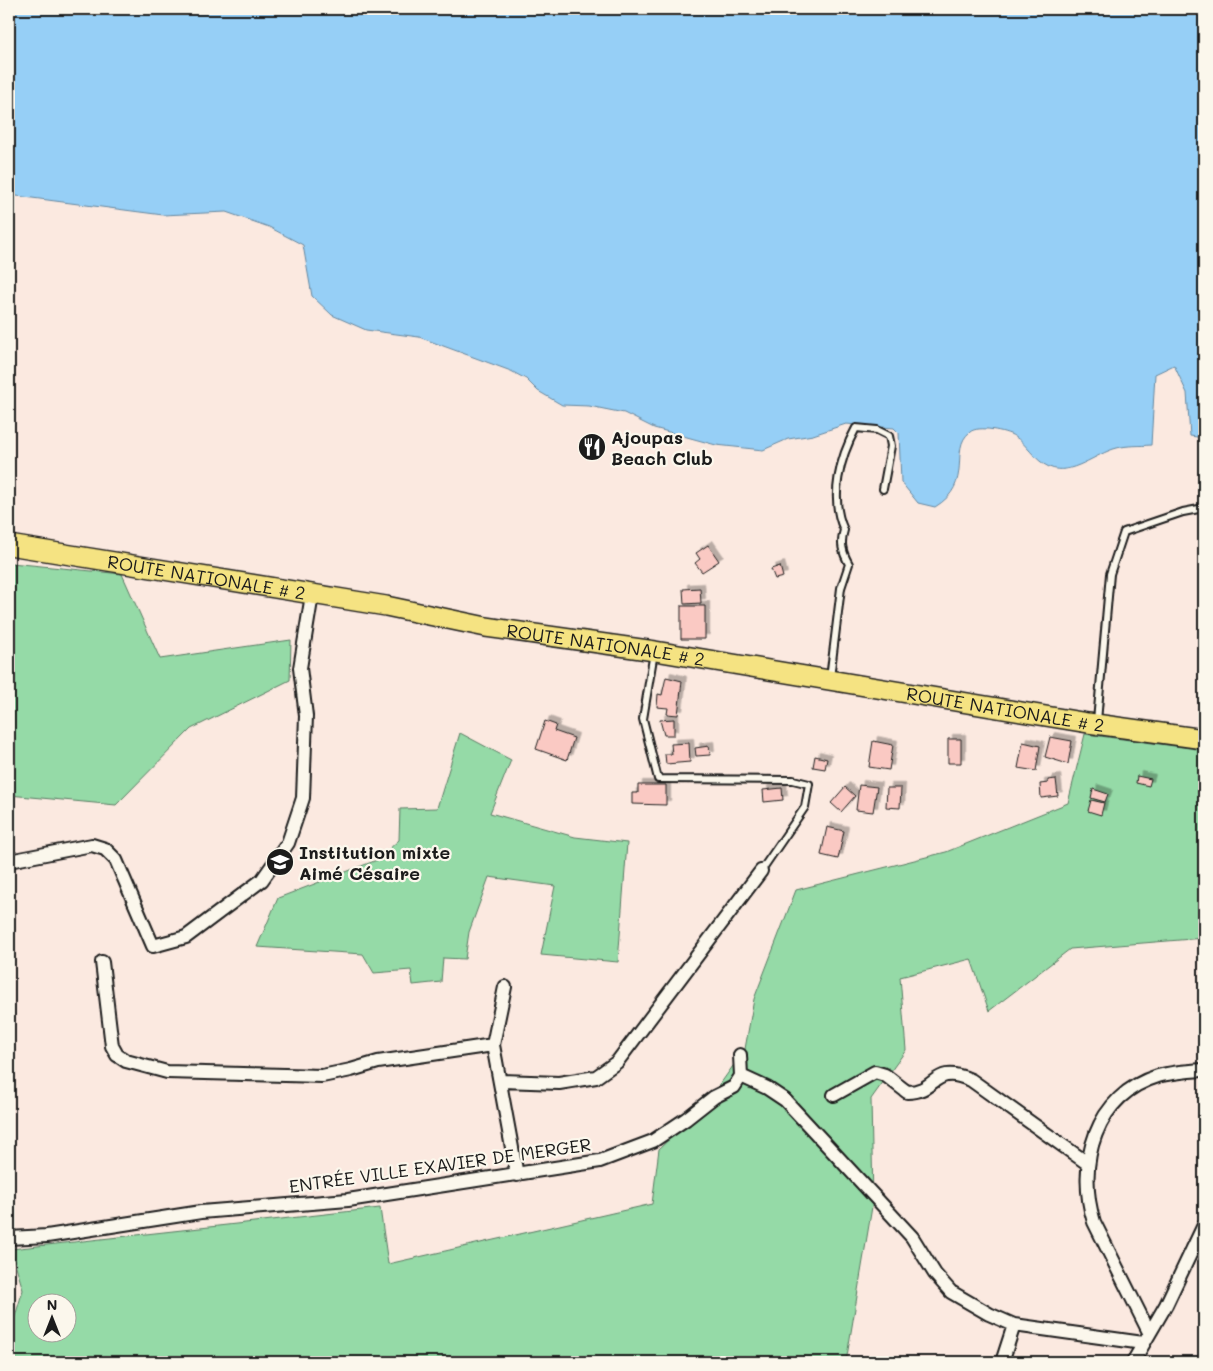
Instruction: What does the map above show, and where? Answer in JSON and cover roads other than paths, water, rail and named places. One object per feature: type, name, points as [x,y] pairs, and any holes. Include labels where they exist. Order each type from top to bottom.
[{"type":"main road","name":"ROUTE NATIONALE # 2","points":[[9,546],[386,606],[486,627],[655,651],[829,682],[1204,739]]},
{"type":"street","points":[[9,861],[92,845],[105,849],[116,860],[153,946],[186,937],[262,880],[288,843],[303,798],[306,716],[300,668],[312,595]]},
{"type":"street","points":[[500,1081],[559,1083],[596,1077],[617,1062],[760,871]]},
{"type":"street","points":[[102,962],[112,1046],[117,1055],[126,1061],[167,1072],[322,1076],[378,1062],[493,1045]]},
{"type":"street","points":[[505,987],[493,1045],[517,1175]]},
{"type":"street","points":[[740,1054],[741,1076],[767,1088],[785,1100],[912,1237],[935,1274],[951,1292],[989,1314],[1014,1325],[1146,1337]]},
{"type":"street","points":[[1146,1337],[1094,1222],[1088,1204],[1087,1163],[1103,1116],[1115,1102],[1157,1076],[1204,1070]]},
{"type":"street","points":[[834,1095],[875,1072],[885,1075],[907,1092],[923,1090],[939,1076],[945,1074],[962,1076],[971,1080],[1087,1163]]},
{"type":"street","name":"ENTRÉE VILLE EXAVIER DE MERGER","points":[[9,1238],[47,1236],[201,1212],[348,1200],[600,1161],[629,1152],[653,1141],[720,1093],[734,1087],[741,1076]]},
{"type":"street","points":[[1133,1362],[1166,1305],[1204,1226]]},
{"type":"street","points":[[1002,1362],[1014,1325]]},
{"type":"lane","points":[[829,682],[841,588],[848,564],[843,553],[841,540],[844,530],[839,520],[837,485],[846,447],[856,428],[877,430],[889,436],[891,446],[883,489]]},
{"type":"lane","points":[[1096,724],[1110,574],[1124,532],[1183,512],[1204,508]]},
{"type":"lane","points":[[655,651],[643,719],[658,779],[793,780],[810,784],[805,807],[760,871]]},
{"type":"water","points":[[9,9],[1204,9],[1204,438],[1190,436],[1187,393],[1174,365],[1155,374],[1151,445],[1117,448],[1075,467],[1057,469],[1044,464],[1019,439],[1010,434],[992,429],[974,430],[964,439],[961,448],[958,477],[954,488],[947,498],[935,507],[918,503],[901,482],[899,433],[894,428],[846,424],[813,435],[788,439],[763,450],[716,445],[654,428],[624,413],[589,406],[562,405],[538,391],[526,379],[511,371],[419,337],[366,330],[332,315],[312,296],[303,245],[269,227],[226,212],[163,215],[9,195]]},
{"type":"place","name":"Ajoupas Beach Club","points":[[592,447]]},
{"type":"place","name":"Institution mixte Aimé Césaire","points":[[280,862]]}]
